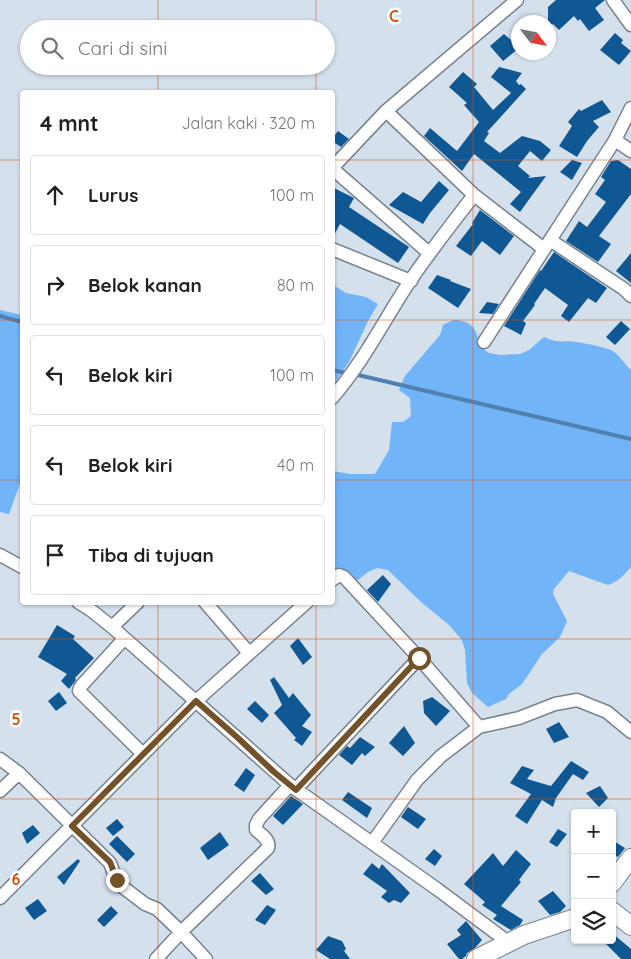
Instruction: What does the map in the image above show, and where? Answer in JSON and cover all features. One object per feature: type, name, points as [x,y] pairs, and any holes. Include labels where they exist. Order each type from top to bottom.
[{"type":"street","points":[[335,165],[386,111],[516,0]]},
{"type":"street","points":[[612,0],[631,25]]},
{"type":"street","points":[[484,342],[615,140],[631,108]]},
{"type":"street","points":[[386,111],[474,195],[547,245],[629,289]]},
{"type":"street","points":[[615,140],[631,151]]},
{"type":"street","points":[[335,171],[429,253]]},
{"type":"street","points":[[335,395],[361,361],[429,253],[474,195]]},
{"type":"street","points":[[335,250],[411,281]]},
{"type":"street","points":[[0,555],[20,566]]},
{"type":"street","points":[[335,578],[338,575],[344,577],[419,658],[479,728]]},
{"type":"street","points":[[83,605],[112,627],[293,787],[508,942]]},
{"type":"street","points":[[112,627],[135,605]]},
{"type":"street","points":[[208,605],[249,653]]},
{"type":"street","points":[[0,898],[196,701],[303,605]]},
{"type":"street","points":[[124,638],[82,685],[80,691],[143,754]]},
{"type":"street","points":[[156,959],[181,932],[268,848],[269,843],[256,830],[259,819],[293,787],[419,658]]},
{"type":"street","points":[[372,843],[417,780],[441,756],[479,728],[519,718],[555,704],[577,700],[607,712],[631,732]]},
{"type":"street","points":[[0,759],[19,773],[110,862],[116,880],[124,888],[145,904],[157,909],[206,959]]},
{"type":"street","points":[[0,791],[19,773]]},
{"type":"street","points":[[616,878],[631,858]]},
{"type":"street","points":[[616,913],[631,926]]},
{"type":"street","points":[[476,959],[524,935],[571,919]]},
{"type":"shaded area","points":[[335,286],[346,293],[366,297],[378,304],[349,362],[335,382]]},
{"type":"shaded area","points":[[0,310],[20,315],[20,484],[9,514],[0,512]]},
{"type":"shaded area","points":[[453,320],[469,324],[477,335],[480,347],[489,353],[500,355],[520,354],[529,350],[544,337],[557,341],[571,341],[599,346],[611,350],[631,370],[631,567],[618,580],[608,585],[569,571],[554,589],[553,594],[567,621],[560,637],[542,654],[522,684],[509,694],[506,699],[488,707],[472,693],[467,683],[465,650],[462,640],[448,624],[421,602],[388,570],[377,568],[368,572],[350,586],[335,575],[335,471],[351,474],[375,474],[389,450],[392,422],[403,422],[411,416],[410,398],[399,390],[405,376],[440,335],[443,325]]},
{"type":"building","points":[[556,0],[605,0],[595,8],[604,20],[589,31],[580,19],[578,21],[574,16],[559,30],[556,27],[556,15],[548,15],[548,7]]},
{"type":"building","points":[[615,33],[623,40],[621,43],[631,51],[619,65],[600,50]]},
{"type":"building","points":[[504,34],[511,40],[511,55],[503,61],[490,46]]},
{"type":"building","points":[[499,67],[522,73],[516,81],[526,89],[487,132],[489,133],[484,141],[500,153],[522,136],[540,141],[551,150],[542,161],[530,151],[518,166],[530,176],[528,178],[546,176],[520,212],[510,204],[521,192],[474,154],[462,171],[424,136],[430,128],[457,151],[479,122],[464,105],[467,103],[449,87],[463,72],[477,84],[474,87],[493,110],[511,93],[491,77]]},
{"type":"building","points":[[602,100],[611,112],[593,121],[599,127],[577,157],[559,146],[572,126],[568,122],[579,109],[581,111]]},
{"type":"building","points":[[338,131],[349,139],[341,147],[335,143],[335,135]]},
{"type":"building","points":[[572,160],[582,163],[572,180],[560,172]]},
{"type":"building","points":[[618,160],[631,169],[631,194],[599,236],[611,244],[598,262],[566,241],[579,221],[587,227],[606,202],[595,194],[605,180],[601,177],[611,161]]},
{"type":"building","points":[[439,181],[449,190],[423,224],[389,205],[403,192],[421,202]]},
{"type":"building","points":[[335,188],[354,198],[349,207],[409,247],[398,263],[340,224],[335,233]]},
{"type":"building","points":[[480,210],[514,236],[500,255],[482,241],[471,256],[456,246],[473,224]]},
{"type":"building","points":[[554,252],[607,288],[596,303],[588,298],[569,322],[561,316],[568,305],[545,288],[523,321],[526,323],[521,335],[504,326],[540,270]]},
{"type":"building","points":[[631,253],[631,283],[616,271]]},
{"type":"building","points":[[437,275],[471,289],[458,308],[428,288]]},
{"type":"building","points":[[487,302],[499,304],[493,314],[479,313]]},
{"type":"building","points":[[621,321],[630,329],[615,345],[606,337]]},
{"type":"building","points":[[383,575],[391,584],[378,602],[367,590]]},
{"type":"building","points":[[57,625],[75,636],[73,639],[94,658],[75,678],[76,680],[69,689],[61,681],[67,674],[38,657]]},
{"type":"building","points":[[298,638],[312,657],[303,665],[290,646]]},
{"type":"building","points":[[274,677],[289,698],[293,693],[311,715],[302,726],[312,732],[302,746],[294,740],[296,738],[274,713],[282,705],[270,680]]},
{"type":"building","points":[[59,692],[67,703],[56,711],[48,701]]},
{"type":"building","points":[[432,697],[450,711],[436,726],[424,713],[423,701]]},
{"type":"building","points":[[255,701],[269,715],[262,723],[247,709]]},
{"type":"building","points":[[559,722],[569,737],[554,743],[546,729]]},
{"type":"building","points":[[404,726],[415,743],[403,756],[389,743]]},
{"type":"building","points":[[360,737],[375,747],[365,756],[362,753],[352,765],[339,755],[347,746],[350,748]]},
{"type":"building","points":[[571,761],[589,772],[583,780],[573,774],[556,798],[553,807],[542,800],[527,824],[515,816],[531,794],[510,783],[522,766],[534,770],[527,779],[551,786]]},
{"type":"building","points":[[246,768],[255,775],[244,792],[234,785]]},
{"type":"building","points":[[600,786],[608,798],[599,807],[586,793]]},
{"type":"building","points":[[348,792],[372,808],[367,818],[342,800]]},
{"type":"building","points":[[291,796],[303,804],[283,825],[273,816]]},
{"type":"building","points":[[408,807],[426,819],[418,829],[401,817]]},
{"type":"building","points":[[117,819],[124,827],[113,836],[106,828]]},
{"type":"building","points":[[33,825],[40,833],[27,844],[22,833]]},
{"type":"building","points":[[558,829],[567,834],[557,847],[549,842]]},
{"type":"building","points":[[220,832],[229,845],[208,860],[200,848]]},
{"type":"building","points":[[117,836],[135,854],[127,862],[109,844]]},
{"type":"building","points":[[616,842],[625,848],[618,857],[616,856]]},
{"type":"building","points":[[434,849],[442,856],[435,866],[425,859]]},
{"type":"building","points":[[516,850],[531,864],[519,880],[521,882],[501,906],[523,920],[520,925],[511,930],[493,919],[497,915],[482,905],[485,902],[464,884],[493,853],[503,866]]},
{"type":"building","points":[[78,859],[80,861],[64,885],[57,877]]},
{"type":"building","points":[[372,863],[379,869],[382,864],[410,893],[401,903],[394,900],[389,903],[381,897],[387,891],[363,874]]},
{"type":"building","points":[[260,873],[274,889],[266,895],[251,881]]},
{"type":"building","points":[[553,891],[566,906],[560,912],[550,915],[538,901]]},
{"type":"building","points":[[38,899],[47,911],[34,920],[25,908]]},
{"type":"building","points":[[267,905],[276,910],[265,925],[255,920]]},
{"type":"building","points":[[111,906],[118,913],[104,927],[97,920]]},
{"type":"building","points":[[466,921],[482,940],[466,956],[459,959],[447,944],[461,935],[457,930]]},
{"type":"building","points":[[328,936],[342,941],[346,949],[344,951],[350,959],[330,959],[316,950]]},
{"type":"building","points":[[616,936],[631,949],[631,959],[621,959],[606,944],[616,944]]},
{"type":"waterway","points":[[0,316],[20,321]]},
{"type":"waterway","points":[[335,371],[347,373]]},
{"type":"waterway","points":[[354,374],[631,439]]},
{"type":"route","points":[[117,880],[110,862],[72,826],[196,701],[296,790],[419,658]]}]
